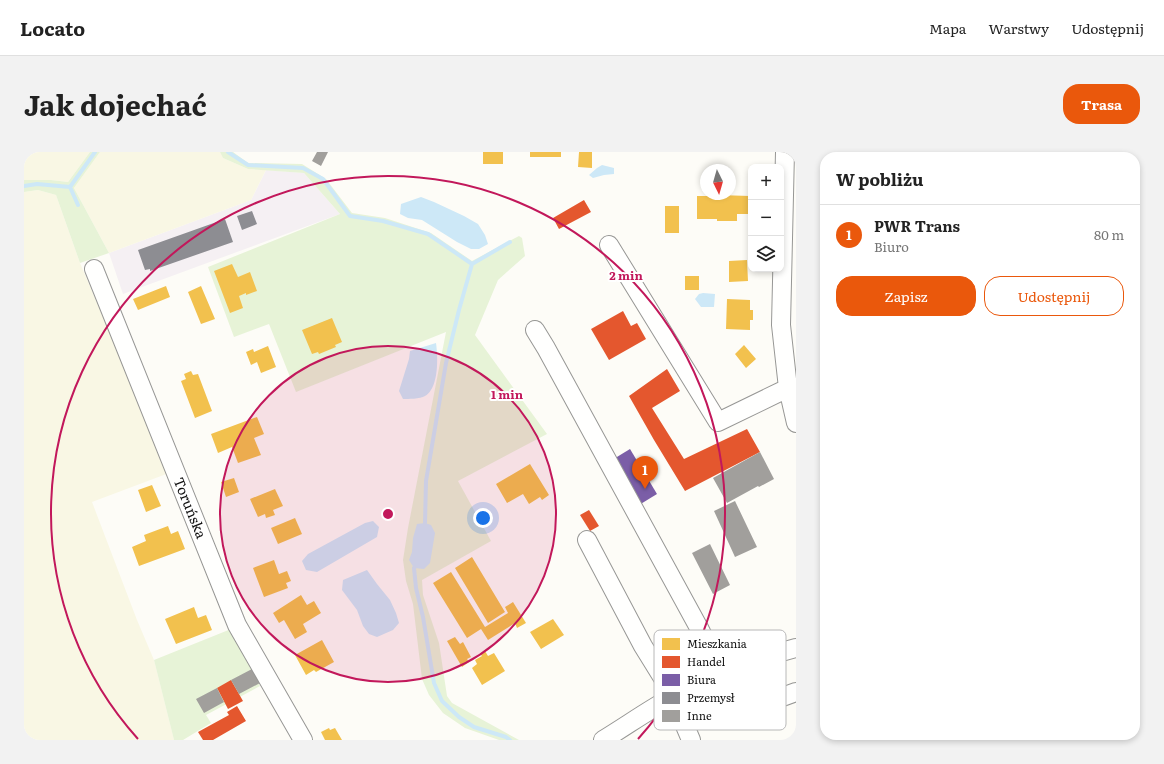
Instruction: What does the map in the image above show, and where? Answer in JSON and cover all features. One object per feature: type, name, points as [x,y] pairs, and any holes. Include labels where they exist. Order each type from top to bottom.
[{"type":"street","points":[[785,152],[781,325],[788,388],[796,423]]},
{"type":"street","points":[[609,245],[718,422],[788,388]]},
{"type":"street","name":"Toruńska","points":[[94,269],[237,625],[303,740]]},
{"type":"street","points":[[535,330],[700,630]]},
{"type":"street","points":[[586,540],[654,664]]},
{"type":"street","points":[[786,650],[796,648]]},
{"type":"street","points":[[786,696],[796,692]]},
{"type":"street","points":[[603,740],[654,708]]},
{"type":"street","points":[[687,730],[691,740]]},
{"type":"shaded area","points":[[24,152],[90,152],[68,182],[51,180],[24,180]]},
{"type":"shaded area","points":[[100,152],[220,152],[223,158],[248,169],[266,170],[251,200],[109,253],[74,188]]},
{"type":"shaded area","points":[[266,170],[304,173],[340,214],[123,294],[109,253],[251,200]]},
{"type":"shaded area","points":[[38,190],[56,195],[80,263],[169,473],[92,502],[137,620],[154,660],[174,740],[24,740],[24,192]]},
{"type":"green space","points":[[90,152],[100,152],[74,188],[109,253],[80,263],[56,195],[38,190],[24,192],[24,180],[51,180],[68,182]]},
{"type":"green space","points":[[220,152],[233,152],[248,163],[302,164],[326,179],[352,213],[385,218],[431,233],[472,261],[519,236],[522,238],[525,256],[498,280],[475,335],[547,434],[458,481],[491,541],[422,580],[423,595],[439,643],[447,696],[452,703],[519,740],[499,740],[465,728],[443,713],[429,695],[422,679],[413,604],[406,581],[403,560],[446,332],[296,392],[269,324],[234,337],[208,267],[340,214],[304,173],[248,169],[223,158]]},
{"type":"green space","points":[[231,629],[260,686],[206,715],[211,723],[183,740],[174,740],[154,660]]},
{"type":"water","points":[[602,165],[614,168],[614,174],[593,178],[589,175],[597,168]]},
{"type":"water","points":[[421,197],[464,216],[478,224],[485,235],[488,244],[479,249],[471,249],[422,220],[408,218],[400,214],[401,204]]},
{"type":"water","points":[[699,294],[715,294],[714,307],[701,307],[695,299]]},
{"type":"water","points":[[436,343],[436,372],[430,392],[420,398],[403,399],[399,391],[410,351]]},
{"type":"water","points":[[373,521],[379,527],[377,537],[317,572],[306,570],[302,561],[308,554],[365,523]]},
{"type":"water","points":[[425,523],[431,525],[435,533],[430,563],[424,569],[414,568],[409,560],[412,552],[413,538],[417,524]]},
{"type":"water","points":[[367,570],[390,600],[399,623],[393,630],[377,637],[369,634],[363,626],[357,610],[342,590],[343,580]]},
{"type":"building: Mieszkania","points":[[483,152],[503,152],[503,164],[483,164]]},
{"type":"building: Mieszkania","points":[[530,152],[561,152],[561,157],[530,157]]},
{"type":"building: Mieszkania","points":[[579,152],[592,152],[592,168],[578,167]]},
{"type":"building: Mieszkania","points":[[697,196],[700,196],[700,200],[736,200],[736,196],[748,196],[748,214],[737,214],[737,221],[697,219]]},
{"type":"building: Mieszkania","points":[[665,206],[679,206],[679,233],[665,233]]},
{"type":"building: Mieszkania","points":[[747,260],[748,281],[729,282],[729,261]]},
{"type":"building: Mieszkania","points":[[232,264],[238,277],[250,272],[257,291],[239,296],[243,308],[230,313],[214,271]]},
{"type":"building: Mieszkania","points":[[685,276],[699,276],[699,290],[685,290]]},
{"type":"building: Mieszkania","points":[[166,286],[170,297],[138,310],[133,299]]},
{"type":"building: Mieszkania","points":[[201,286],[215,319],[201,324],[188,292]]},
{"type":"building: Mieszkania","points":[[727,299],[750,300],[750,310],[753,310],[753,320],[750,320],[750,330],[726,329]]},
{"type":"building: Mieszkania","points":[[332,318],[342,342],[335,345],[336,347],[319,354],[318,352],[312,354],[302,330]]},
{"type":"building: Mieszkania","points":[[744,345],[756,359],[746,368],[735,354]]},
{"type":"building: Mieszkania","points":[[268,346],[276,367],[261,373],[257,362],[251,365],[246,352],[253,349],[254,352]]},
{"type":"building: Mieszkania","points":[[191,371],[193,375],[198,374],[212,411],[195,418],[181,381],[186,379],[184,374]]},
{"type":"building: Mieszkania","points":[[257,417],[264,434],[254,438],[261,455],[238,463],[232,447],[218,453],[211,434]]},
{"type":"building: Mieszkania","points":[[530,464],[549,495],[542,500],[540,497],[529,504],[523,494],[507,503],[496,484]]},
{"type":"building: Mieszkania","points":[[234,478],[239,492],[226,497],[221,482]]},
{"type":"building: Mieszkania","points":[[152,485],[161,506],[146,512],[138,490]]},
{"type":"building: Mieszkania","points":[[275,489],[283,506],[273,510],[275,515],[266,518],[265,514],[258,517],[250,499]]},
{"type":"building: Mieszkania","points":[[295,518],[302,534],[278,544],[271,528]]},
{"type":"building: Mieszkania","points":[[168,526],[171,534],[178,531],[185,549],[139,566],[132,547],[146,541],[144,535]]},
{"type":"building: Mieszkania","points":[[472,557],[505,612],[488,623],[455,568]]},
{"type":"building: Mieszkania","points":[[274,560],[279,574],[287,571],[291,581],[286,583],[288,588],[264,597],[253,568]]},
{"type":"building: Mieszkania","points":[[451,572],[485,627],[508,613],[505,607],[513,602],[526,623],[517,628],[515,623],[488,640],[481,629],[467,638],[433,583]]},
{"type":"building: Mieszkania","points":[[301,595],[307,605],[314,601],[321,613],[303,624],[307,632],[295,639],[284,620],[279,623],[273,613]]},
{"type":"building: Mieszkania","points":[[194,607],[198,618],[206,615],[212,630],[176,644],[165,619]]},
{"type":"building: Mieszkania","points":[[553,619],[564,635],[541,649],[530,632]]},
{"type":"building: Mieszkania","points":[[455,637],[460,644],[463,642],[471,657],[467,659],[469,662],[462,667],[447,641]]},
{"type":"building: Mieszkania","points":[[322,640],[334,662],[316,672],[314,670],[306,675],[295,655]]},
{"type":"building: Mieszkania","points":[[485,651],[488,656],[494,653],[505,671],[482,685],[472,668],[477,664],[475,660],[482,656],[480,654]]},
{"type":"building: Mieszkania","points":[[329,728],[330,730],[335,728],[342,740],[325,740],[321,732]]},
{"type":"building: Handel","points":[[584,200],[591,212],[559,229],[553,218]]},
{"type":"building: Handel","points":[[623,311],[631,326],[637,323],[646,339],[609,360],[591,329]]},
{"type":"building: Handel","points":[[667,369],[680,391],[652,408],[684,459],[747,429],[760,452],[685,491],[629,396]]},
{"type":"building: Handel","points":[[589,510],[599,526],[590,531],[580,515]]},
{"type":"building: Handel","points":[[231,680],[243,701],[228,709],[217,688]]},
{"type":"building: Handel","points":[[237,706],[246,721],[213,740],[203,740],[198,732],[229,715],[227,712]]},
{"type":"building: Biura","points":[[630,449],[657,494],[639,505],[612,460]]},
{"type":"building: Przemysł","points":[[252,211],[257,224],[242,230],[237,216]]},
{"type":"building: Przemysł","points":[[225,219],[233,242],[150,271],[150,269],[145,270],[138,250]]},
{"type":"building: Inne","points":[[317,152],[328,152],[321,166],[312,161]]},
{"type":"building: Inne","points":[[760,452],[774,479],[727,503],[713,478]]},
{"type":"building: Inne","points":[[735,501],[757,547],[735,557],[714,511]]},
{"type":"building: Inne","points":[[710,544],[730,585],[713,594],[692,553]]},
{"type":"building: Inne","points":[[252,669],[260,683],[239,694],[231,680]]},
{"type":"building: Inne","points":[[217,688],[224,702],[204,713],[196,699]]},
{"type":"waterway","points":[[24,186],[37,184],[70,187],[95,152]]},
{"type":"waterway","points":[[228,152],[248,165],[303,168],[323,179],[350,216],[383,221],[428,234],[472,264]]},
{"type":"waterway","points":[[70,187],[78,205]]},
{"type":"waterway","points":[[425,523],[426,481],[446,363],[472,264],[510,242]]},
{"type":"waterway","points":[[414,568],[416,588],[423,617],[434,683],[442,701],[459,717],[474,727],[506,737],[510,740]]},
{"type":"place","name":"PWR Trans","points":[[645,489]]}]
